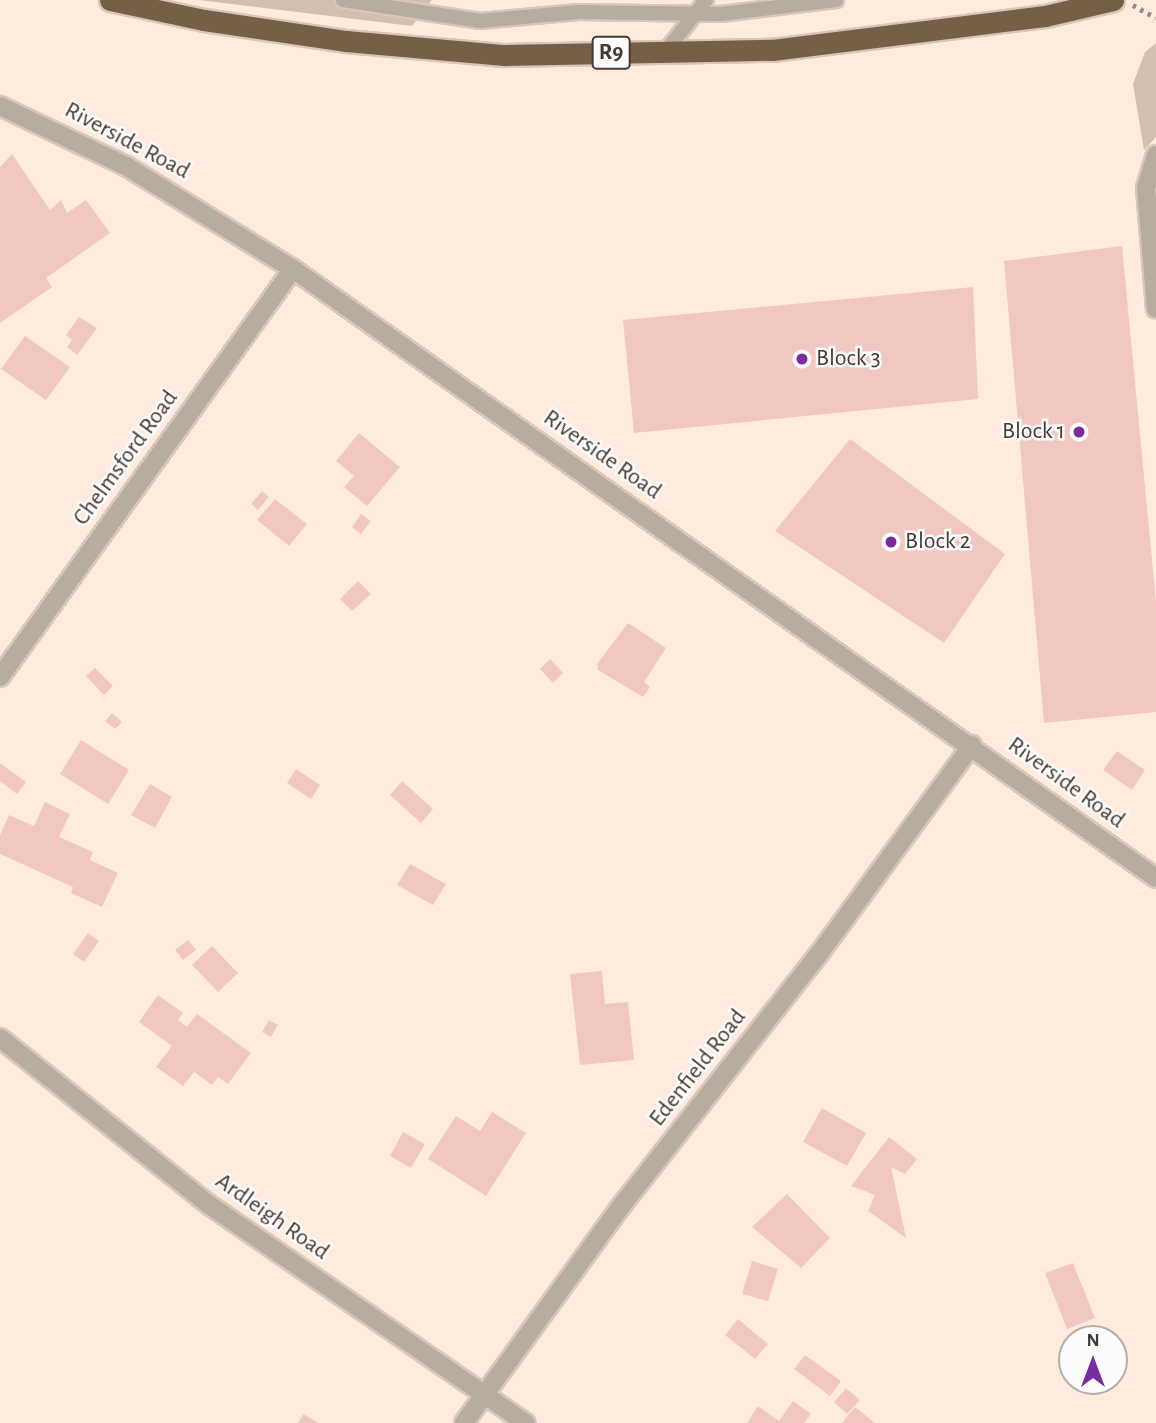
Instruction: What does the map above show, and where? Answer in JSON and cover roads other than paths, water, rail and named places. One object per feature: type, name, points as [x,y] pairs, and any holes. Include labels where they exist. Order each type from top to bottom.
[{"type":"highway","name":"R9","points":[[110,0],[204,20],[346,41],[504,55],[772,50],[1113,0]]},
{"type":"street","name":"Riverside Road","points":[[0,106],[126,166],[293,269],[972,745],[1156,878]]},
{"type":"street","points":[[1156,155],[1146,188],[1156,309]]},
{"type":"street","name":"Chelmsford Road","points":[[0,677],[293,269]]},
{"type":"street","name":"Edenfield Road","points":[[464,1423],[622,1205],[819,954],[972,745]]},
{"type":"street","name":"Ardleigh Road","points":[[0,1038],[208,1204],[526,1423]]},
{"type":"lane","points":[[343,0],[480,21],[579,12],[696,13],[836,0]]},
{"type":"lane","points":[[664,52],[706,0]]},
{"type":"place","name":"Block 3","points":[[802,359]]},
{"type":"place","name":"Block 1","points":[[1079,432]]},
{"type":"place","name":"Block 2","points":[[891,542]]}]
